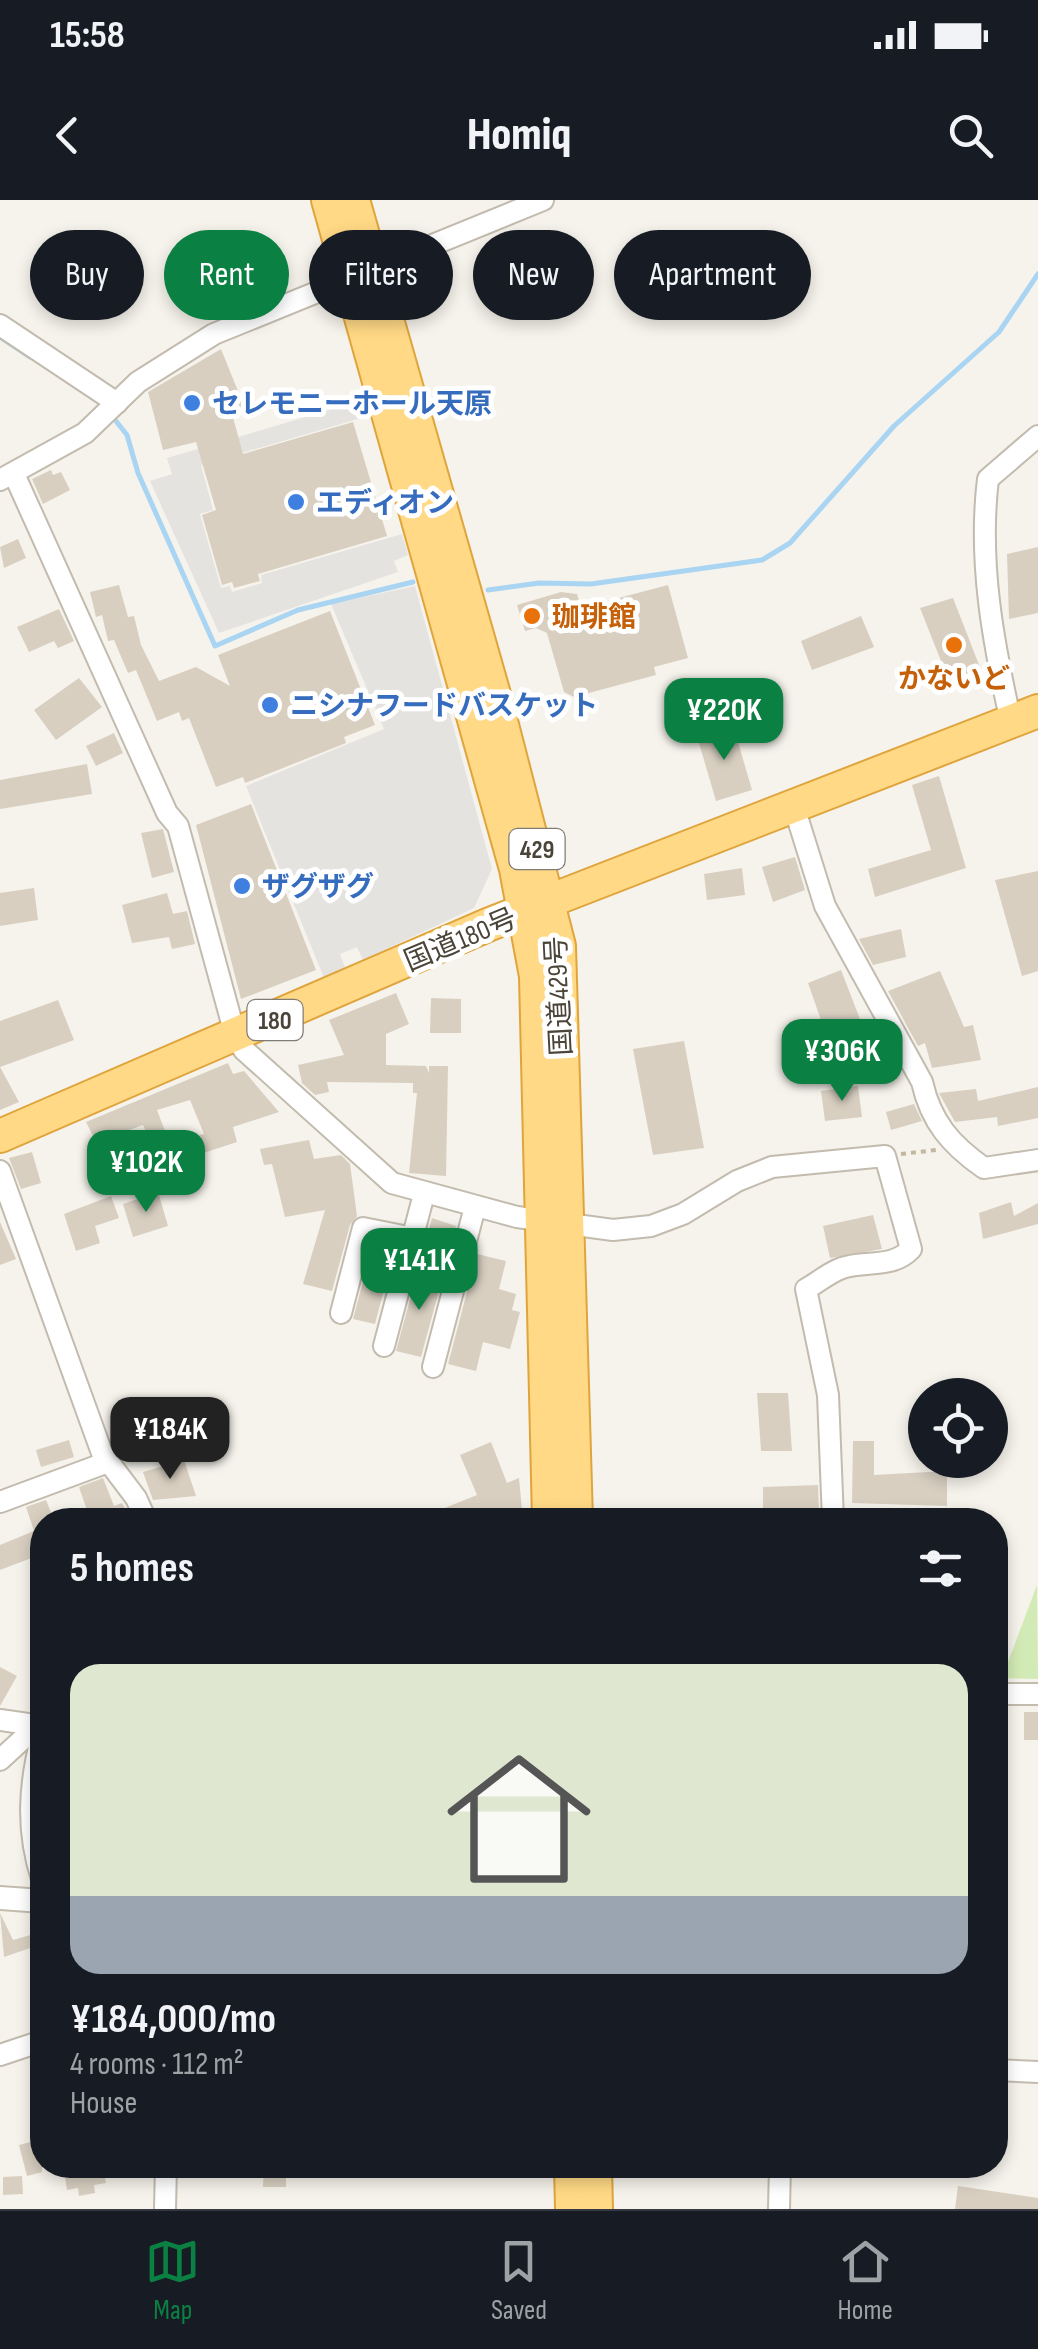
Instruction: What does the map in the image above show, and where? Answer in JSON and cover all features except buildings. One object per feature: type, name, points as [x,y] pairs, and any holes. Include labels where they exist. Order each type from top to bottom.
[{"type":"highway","name":"国道429号","points":[[328,200],[342,230]]},
{"type":"highway","name":"国道429号","points":[[354,200],[357,230]]},
{"type":"highway","name":"国道429号","points":[[375,320],[536,907],[559,946],[549,1508]]},
{"type":"highway","name":"国道180号","points":[[0,1136],[536,907],[1024,717]]},
{"type":"highway","name":"国道429号","points":[[553,1223],[575,1508]]},
{"type":"highway","points":[[571,2178],[572,2209]]},
{"type":"highway","points":[[595,2178],[596,2209]]},
{"type":"street","points":[[453,236],[544,200]]},
{"type":"street","points":[[309,298],[214,334],[138,382],[85,433],[7,477],[168,813],[178,826],[236,1038],[384,1179],[475,1208],[553,1223],[613,1230],[651,1226],[683,1214],[737,1180],[772,1167],[885,1156],[911,1248],[904,1256],[875,1266],[842,1268],[806,1289],[828,1394],[833,1508]]},
{"type":"street","points":[[0,325],[111,408]]},
{"type":"street","points":[[1024,717],[993,644],[986,503],[988,479],[1038,436]]},
{"type":"street","points":[[794,807],[825,906],[922,1082],[929,1112],[956,1148],[984,1168],[1038,1160]]},
{"type":"street","points":[[0,1170],[32,1270],[108,1462],[141,1508]]},
{"type":"street","points":[[384,1346],[424,1194]]},
{"type":"street","points":[[433,1367],[475,1208]]},
{"type":"street","points":[[341,1312],[364,1228],[413,1238]]},
{"type":"street","points":[[0,1502],[108,1462]]},
{"type":"street","points":[[1008,1694],[1038,1694]]},
{"type":"street","points":[[0,1720],[30,1727]]},
{"type":"street","points":[[0,1760],[30,1737]]},
{"type":"street","points":[[0,1898],[30,1900]]},
{"type":"street","points":[[0,2056],[30,2045]]},
{"type":"street","points":[[1008,2071],[1038,2072]]},
{"type":"street","points":[[160,2208],[164,2178]]},
{"type":"street","points":[[778,2209],[779,2178]]},
{"type":"path","points":[[885,1156],[956,1148]]},
{"type":"green space","points":[[1037,1585],[1038,1679],[1008,1678],[1008,1662]]},
{"type":"shaded area","points":[[363,400],[368,416],[201,465],[213,510],[200,514],[221,588],[230,586],[232,592],[262,583],[261,575],[402,534],[408,555],[394,561],[398,572],[219,633],[150,481],[172,474],[167,458]]},
{"type":"shaded area","points":[[415,586],[492,869],[474,908],[363,960],[357,947],[340,954],[345,968],[324,978],[246,786],[384,729],[331,604]]},
{"type":"waterway","points":[[488,590],[539,583],[591,584],[762,560],[790,543],[894,426],[999,332],[1038,274]]},
{"type":"waterway","points":[[0,337],[30,357]]},
{"type":"waterway","points":[[112,416],[127,435],[138,473],[215,646],[298,610],[413,582]]},
{"type":"place","name":"セレモニーホール天原","points":[[192,403]]},
{"type":"place","name":"エディオン","points":[[296,502]]},
{"type":"place","name":"珈琲館","points":[[532,616]]},
{"type":"place","name":"かないど","points":[[954,645]]},
{"type":"place","name":"ニシナフードバスケット","points":[[270,705]]},
{"type":"place","name":"ザグザグ","points":[[242,886]]}]
